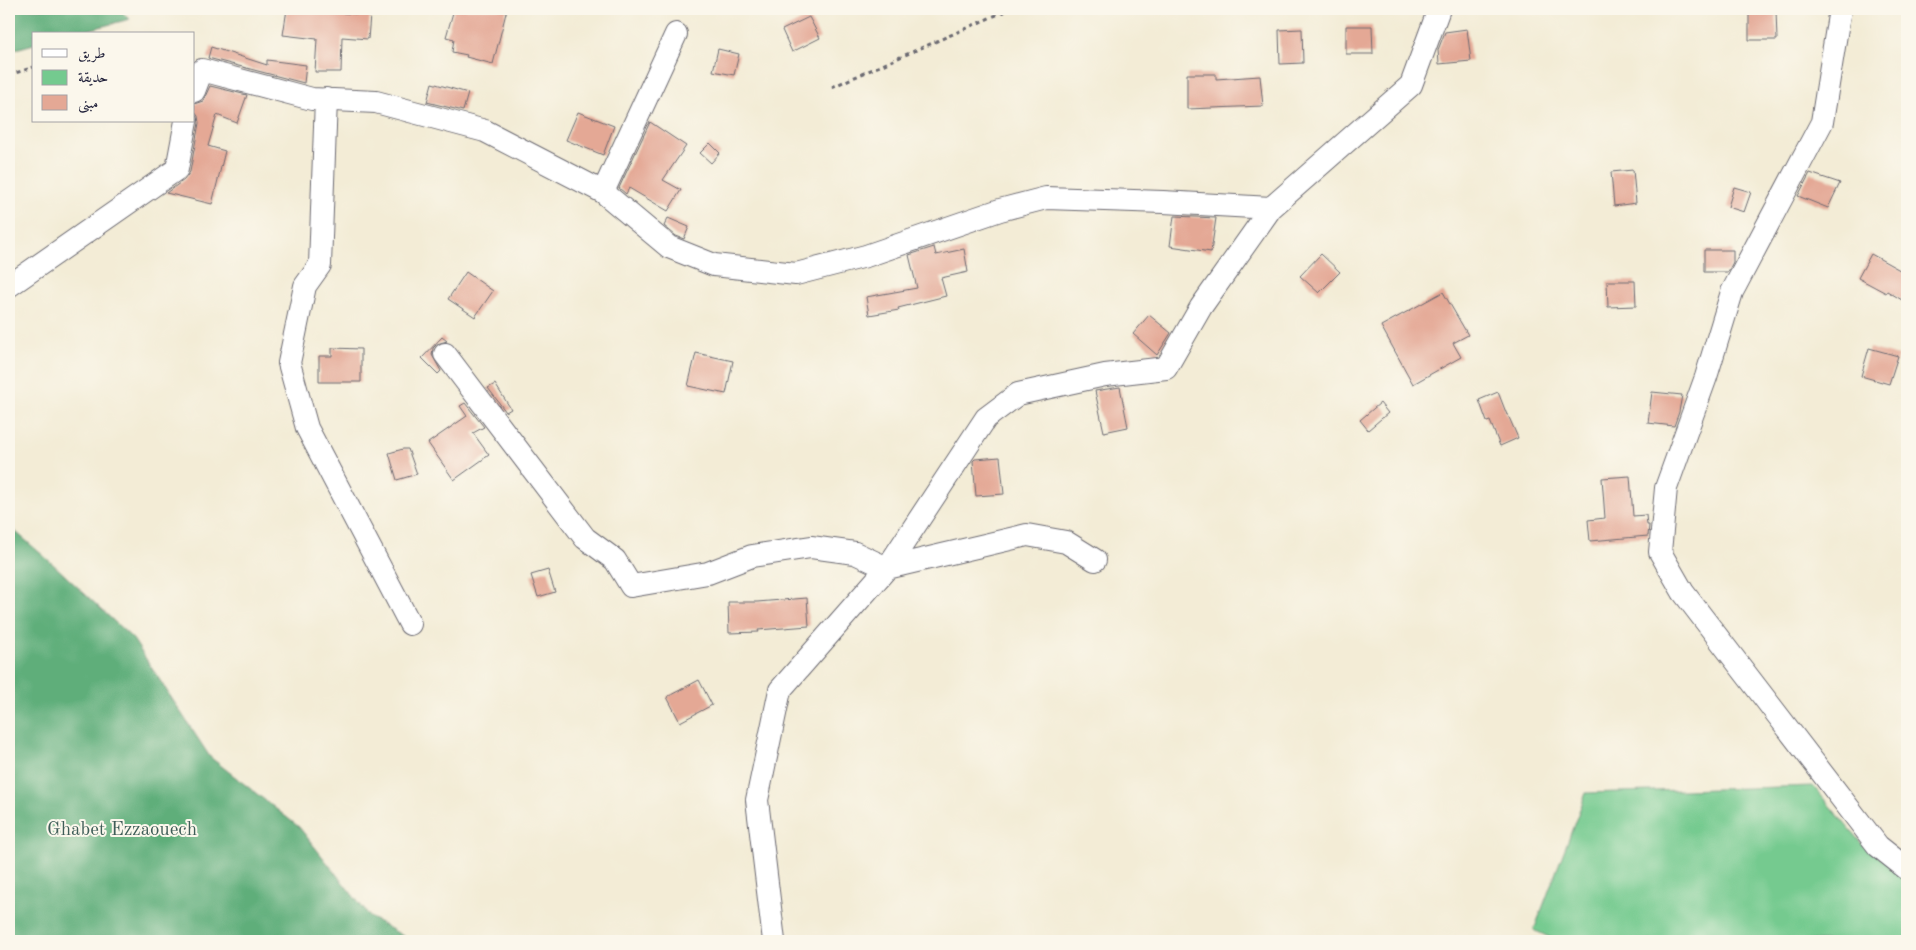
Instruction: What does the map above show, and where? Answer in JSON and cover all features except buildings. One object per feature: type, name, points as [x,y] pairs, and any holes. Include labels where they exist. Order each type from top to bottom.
[{"type":"street","points":[[774,941],[757,800],[780,690],[887,568],[986,418],[1018,394],[1104,375],[1166,368],[1202,306],[1271,208],[1411,85],[1438,9]]},
{"type":"street","points":[[1840,9],[1822,122],[1732,292],[1706,377],[1666,488],[1660,552],[1683,592],[1878,846],[1907,870]]},
{"type":"street","points":[[603,192],[676,34]]},
{"type":"street","points":[[195,88],[202,70],[312,99],[376,102],[485,131],[603,192],[669,247],[714,265],[796,274],[866,256],[1000,210],[1046,198],[1271,208]]},
{"type":"street","points":[[326,99],[320,265],[306,286],[289,363],[307,428],[410,624]]},
{"type":"street","points":[[9,286],[177,170],[186,122]]},
{"type":"street","points":[[445,354],[585,538],[615,560],[631,586],[708,573],[752,556],[811,547],[855,553],[887,568],[1027,535],[1066,542],[1095,560]]},
{"type":"path","points":[[832,87],[1010,9]]},
{"type":"path","points":[[9,75],[32,68]]},
{"type":"green space","points":[[9,9],[118,9],[130,19],[81,32],[32,32],[32,45],[9,51]]},
{"type":"green space","name":"Ghabet Ezzaouech","points":[[9,526],[53,564],[133,639],[210,757],[299,827],[370,917],[412,941],[9,941]]},
{"type":"green space","points":[[1813,786],[1862,844],[1905,875],[1907,879],[1907,941],[1557,941],[1534,930],[1586,793]]}]
